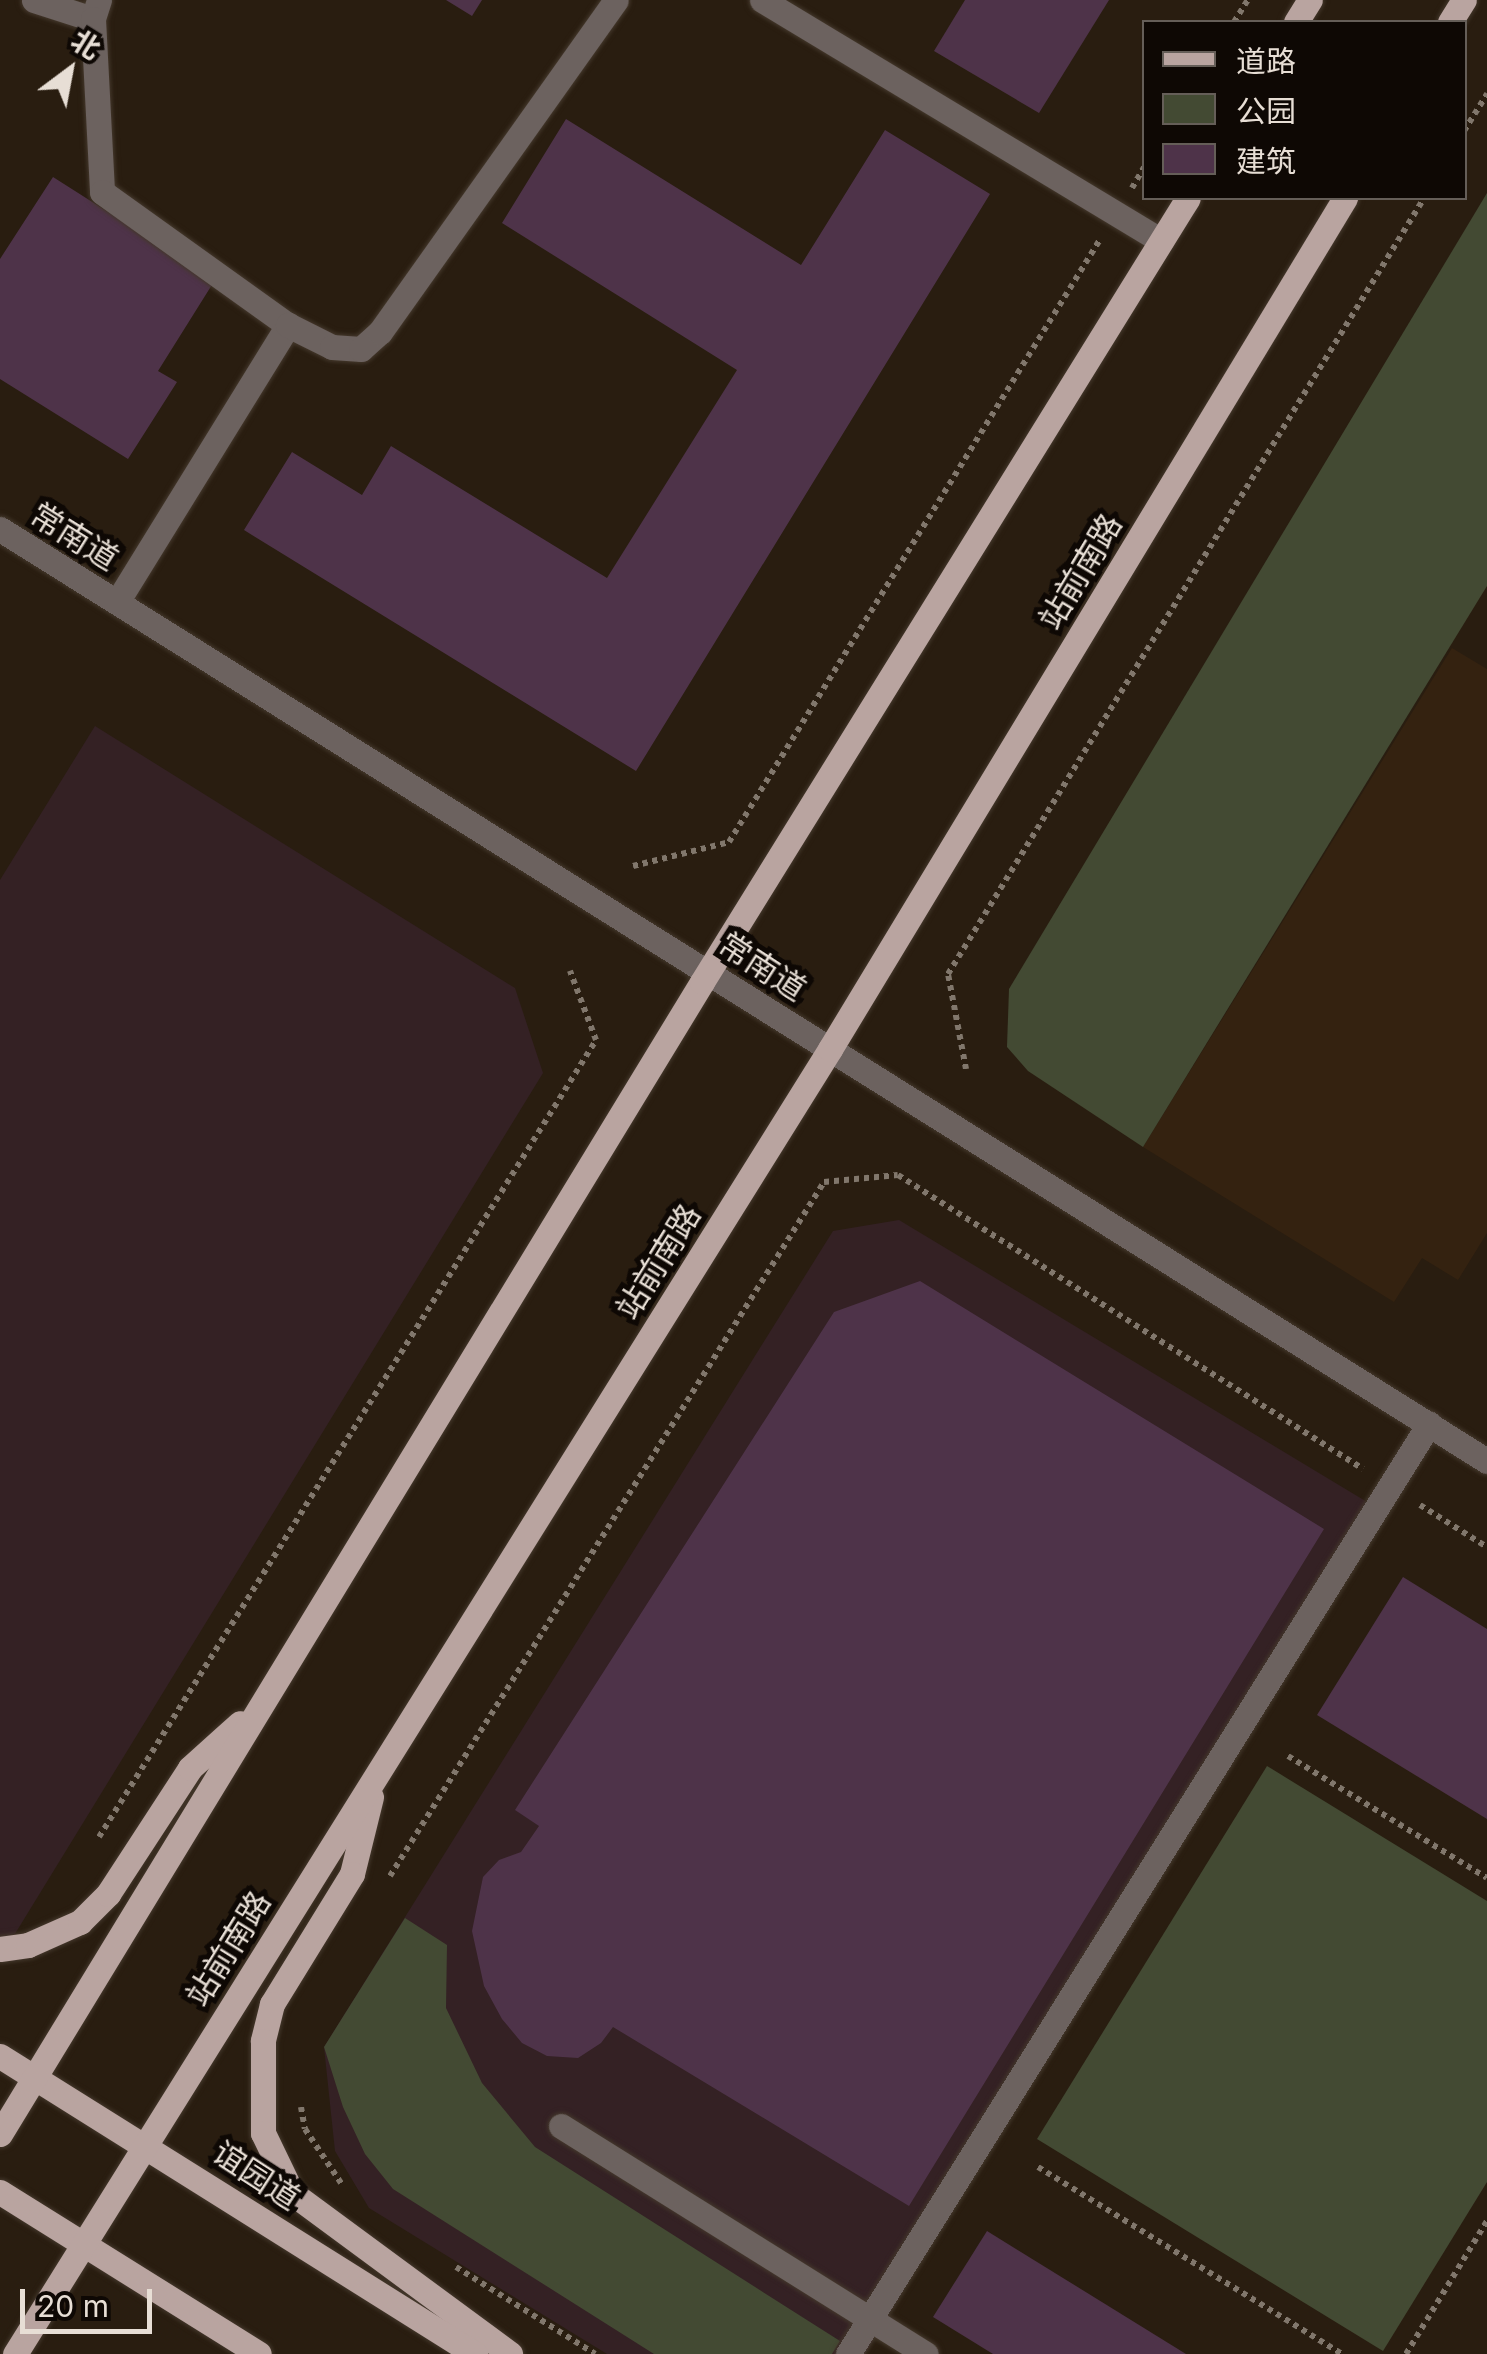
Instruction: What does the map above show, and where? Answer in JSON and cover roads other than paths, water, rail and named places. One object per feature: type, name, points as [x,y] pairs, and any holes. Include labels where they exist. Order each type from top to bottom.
[{"type":"main road","points":[[0,2134],[709,971],[1187,200]]},
{"type":"main road","name":"站前南路","points":[[15,2354],[830,1049],[1343,200]]},
{"type":"main road","points":[[0,1948],[28,1945],[80,1922],[108,1894],[190,1768],[262,1703]]},
{"type":"main road","points":[[376,1775],[352,1874],[272,2004],[263,2041],[263,2134],[292,2193],[510,2354]]},
{"type":"main road","name":"谊园道","points":[[0,2056],[475,2354]]},
{"type":"main road","points":[[0,2192],[259,2354]]},
{"type":"street","points":[[34,0],[96,10],[102,192],[288,326],[332,347],[361,349],[380,332],[616,0]]},
{"type":"street","points":[[762,0],[1161,241]]},
{"type":"street","points":[[117,602],[288,326]]},
{"type":"street","name":"常南道","points":[[0,529],[1487,1461]]},
{"type":"street","points":[[848,2354],[1429,1424]]},
{"type":"street","points":[[561,2126],[926,2354]]}]
